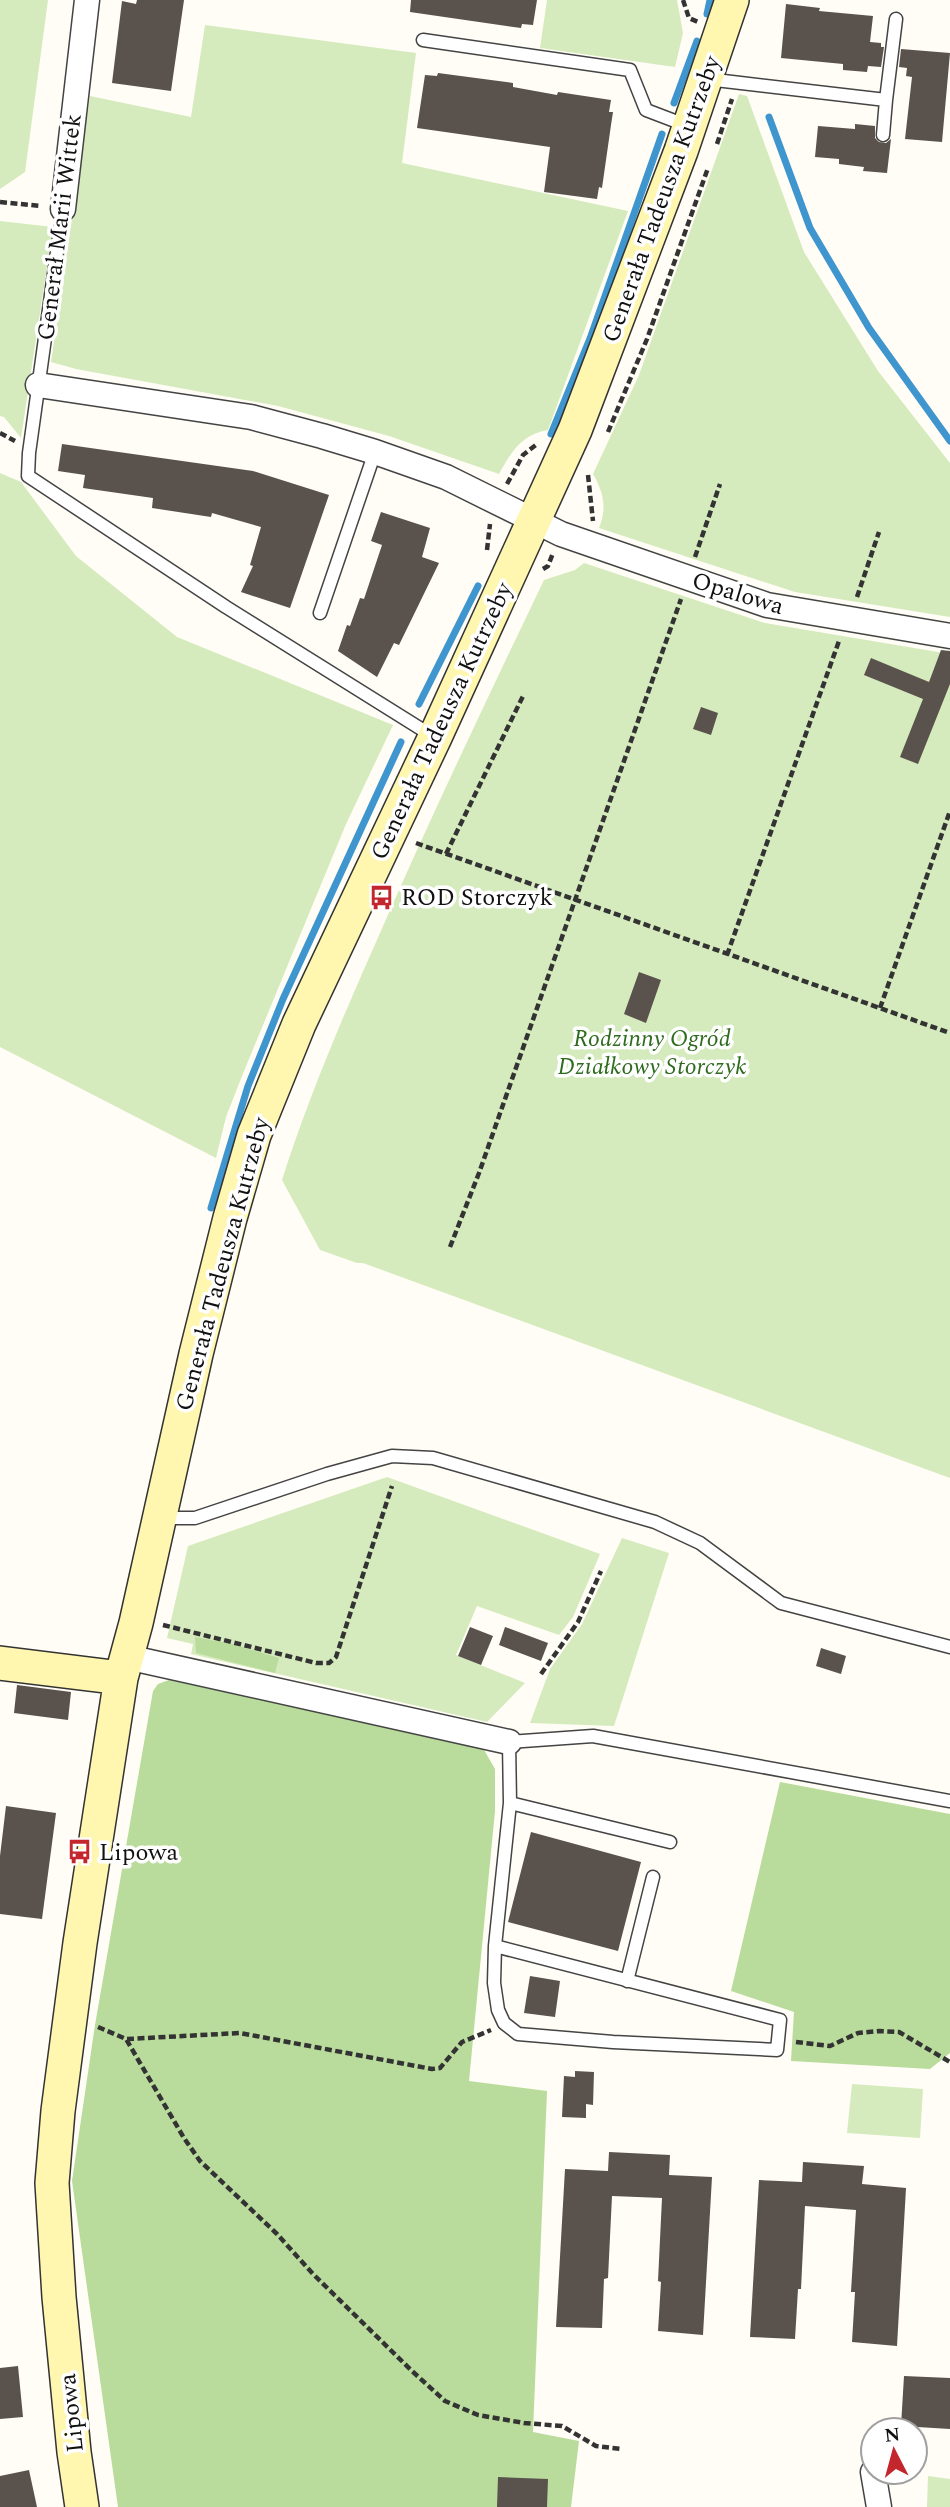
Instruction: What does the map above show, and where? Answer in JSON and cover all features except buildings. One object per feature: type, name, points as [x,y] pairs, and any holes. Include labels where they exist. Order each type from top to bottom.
[{"type":"street","name":"Generał Marii Wittek","points":[[63,209],[87,0]]},
{"type":"street","name":"Generała Tadeusza Kutrzeby","points":[[125,1663],[195,1354],[254,1136],[299,1024],[534,521],[703,136],[720,86],[733,0]]},
{"type":"street","name":"Opalowa","points":[[38,385],[251,417],[375,452],[446,478],[561,534],[685,586],[767,605],[950,636]]},
{"type":"street","points":[[0,1663],[125,1663],[509,1742]]},
{"type":"street","name":"Lipowa","points":[[82,2507],[64,2349],[52,2183],[70,2011],[125,1663]]},
{"type":"street","points":[[876,2486],[879,2507]]},
{"type":"lane","points":[[883,135],[896,19]]},
{"type":"lane","points":[[423,40],[630,70],[646,110],[703,136]]},
{"type":"lane","points":[[720,86],[886,100]]},
{"type":"lane","name":"Generał Marii Wittek","points":[[63,209],[29,453],[29,475],[226,607],[435,737]]},
{"type":"lane","points":[[320,613],[375,452]]},
{"type":"lane","points":[[159,1518],[195,1518],[327,1474],[392,1456],[433,1458],[655,1522],[700,1543],[781,1603],[950,1647]]},
{"type":"lane","points":[[495,1946],[780,2020],[777,2050],[613,2042],[518,2034],[504,2023],[498,2010],[494,1983],[495,1946],[510,1802],[509,1742],[593,1736],[950,1801]]},
{"type":"lane","points":[[510,1802],[670,1842]]},
{"type":"lane","points":[[627,1981],[653,1877]]},
{"type":"path","points":[[703,136],[720,86]]},
{"type":"path","points":[[605,438],[642,351],[711,159]]},
{"type":"path","points":[[0,202],[63,209]]},
{"type":"path","points":[[503,493],[523,455],[545,439]]},
{"type":"path","points":[[593,463],[588,476],[595,533]]},
{"type":"path","points":[[450,1247],[479,1173],[720,484]]},
{"type":"path","points":[[488,552],[488,528],[492,517]]},
{"type":"path","points":[[855,601],[879,532]]},
{"type":"path","points":[[727,955],[839,640]]},
{"type":"path","points":[[446,854],[524,694]]},
{"type":"path","points":[[880,1008],[950,811]]},
{"type":"path","points":[[419,844],[950,1033]]},
{"type":"path","points":[[170,1627],[316,1663],[329,1663],[336,1657],[392,1486]]},
{"type":"path","points":[[541,1674],[578,1622],[601,1572]]},
{"type":"path","points":[[70,2011],[82,2015],[102,2030],[126,2039],[240,2033],[432,2069],[440,2068],[462,2042],[476,2038],[504,2023]]},
{"type":"path","points":[[778,2040],[830,2046],[858,2033],[899,2032],[950,2062]]},
{"type":"path","points":[[126,2039],[201,2161],[445,2401],[478,2415],[562,2426],[596,2446],[622,2449]]},
{"type":"green space","points":[[0,0],[48,0],[25,172],[0,189]]},
{"type":"green space","points":[[547,0],[677,0],[683,33],[675,67],[540,48]]},
{"type":"green space","points":[[205,25],[416,53],[402,163],[628,211],[548,430],[531,435],[518,445],[499,474],[389,436],[278,406],[76,369],[51,362],[90,96],[191,117]]},
{"type":"green space","points":[[739,94],[747,96],[804,252],[878,371],[950,463],[950,617],[795,592],[599,528],[603,501],[593,474],[639,375]]},
{"type":"green space","points":[[0,221],[53,227],[21,438],[4,417],[0,416]]},
{"type":"green space","points":[[0,473],[21,482],[76,556],[177,637],[393,725],[346,824],[242,1076],[226,1117],[216,1158],[0,1047]]},
{"type":"green space","name":"Rodzinny Ogród Działkowy Storczyk","points":[[584,563],[765,623],[950,654],[950,1478],[363,1263],[320,1250],[282,1180],[340,1024],[440,800],[544,580],[575,570]]},
{"type":"green space","points":[[387,1477],[600,1554],[573,1617],[559,1635],[477,1606],[456,1655],[525,1683],[487,1722],[191,1654],[193,1644],[167,1638],[188,1546]]},
{"type":"green space","points":[[622,1538],[669,1553],[614,1726],[530,1723],[550,1669],[582,1624]]},
{"type":"green space","points":[[195,1637],[232,1644],[279,1658],[275,1673],[196,1653]]},
{"type":"green space","points":[[169,1680],[483,1748],[495,1769],[495,1811],[469,2081],[547,2091],[533,2432],[579,2441],[571,2507],[118,2507],[72,2181],[95,2025],[153,1691],[158,1684]]},
{"type":"green space","points":[[780,1782],[950,1814],[950,2053],[930,2069],[791,2061],[794,2012],[731,1991]]},
{"type":"green space","points":[[852,2084],[923,2089],[920,2138],[847,2133]]},
{"type":"green space","points":[[929,2476],[950,2479],[950,2507],[927,2507]]},
{"type":"waterway","points":[[707,14],[710,0]]},
{"type":"waterway","points":[[674,103],[697,41]]},
{"type":"waterway","points":[[769,117],[810,228],[869,328],[950,441]]},
{"type":"waterway","points":[[551,434],[591,336],[662,134]]},
{"type":"waterway","points":[[419,704],[478,586]]},
{"type":"waterway","points":[[211,1208],[248,1086],[283,999],[401,742]]},
{"type":"place","name":"ROD Storczyk","points":[[381,897]]},
{"type":"place","name":"Lipowa","points":[[79,1852]]}]
